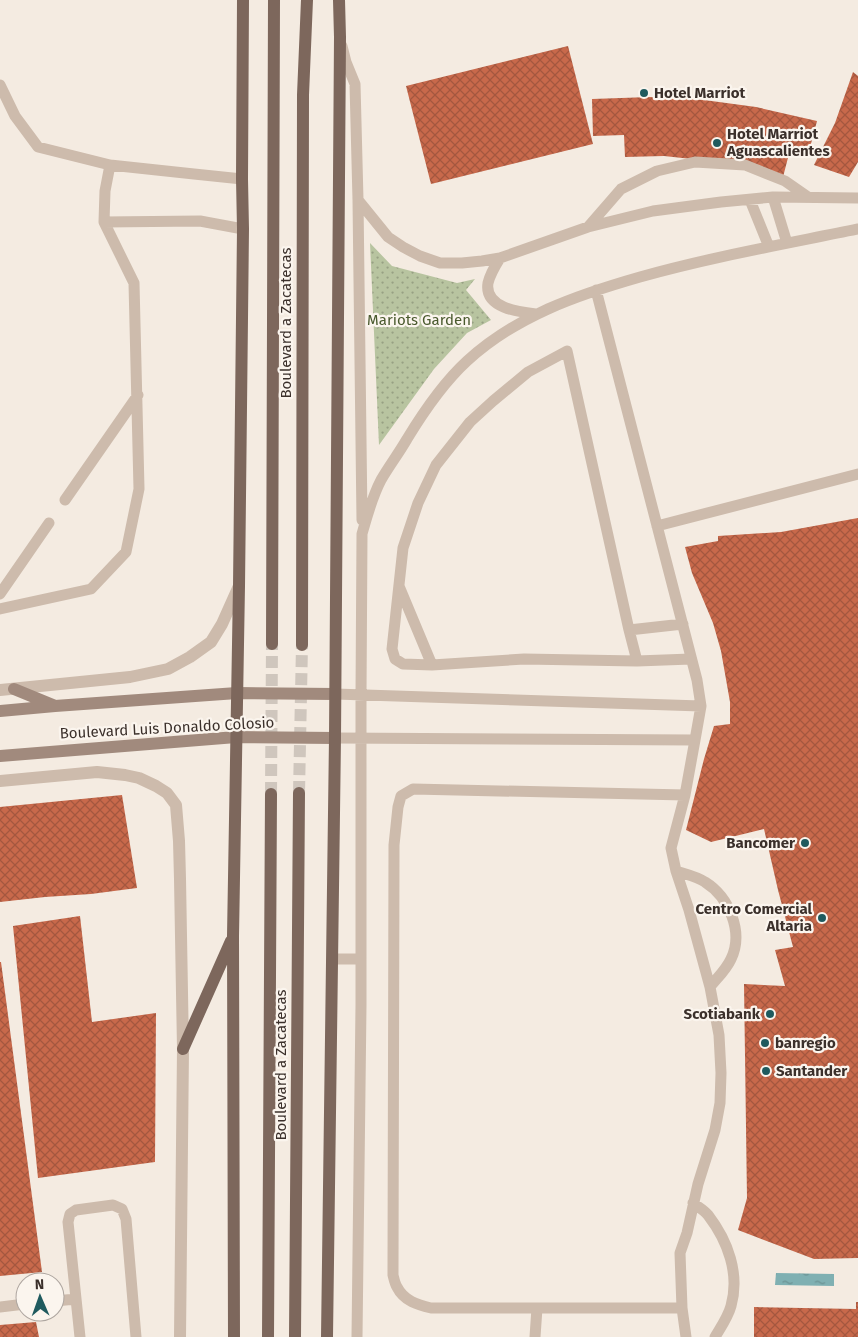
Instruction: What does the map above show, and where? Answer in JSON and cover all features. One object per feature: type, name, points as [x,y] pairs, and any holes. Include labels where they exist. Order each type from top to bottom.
[{"type":"main road","points":[[234,1337],[233,936],[243,229],[243,0]]},
{"type":"main road","name":"Boulevard a Zacatecas","points":[[272,644],[274,0]]},
{"type":"main road","name":"Boulevard a Zacatecas","points":[[302,645],[303,95],[307,0]]},
{"type":"main road","points":[[327,1337],[335,738],[339,0]]},
{"type":"main road","points":[[14,689],[55,706]]},
{"type":"main road","name":"Boulevard Luis Donaldo Colosio","points":[[0,711],[237,693],[335,694]]},
{"type":"main road","name":"Boulevard Luis Donaldo Colosio","points":[[0,756],[236,737],[335,738]]},
{"type":"main road","name":"Boulevard a Zacatecas","points":[[295,1337],[299,793]]},
{"type":"main road","name":"Boulevard a Zacatecas","points":[[268,1337],[271,794]]},
{"type":"main road","points":[[183,1049],[233,936]]},
{"type":"street","points":[[0,690],[130,677],[168,669],[190,657],[211,642],[222,624],[239,586]]},
{"type":"street","points":[[0,780],[97,772],[125,775],[139,778],[156,786],[167,793],[176,805],[179,841],[183,1049],[180,1337]]},
{"type":"lane","points":[[340,37],[346,62],[355,84],[358,200],[362,534],[358,1337]]},
{"type":"lane","points":[[0,85],[15,116],[38,147],[110,164],[242,178]]},
{"type":"lane","points":[[588,227],[621,189],[657,171],[695,162],[745,165],[785,181],[808,197]]},
{"type":"lane","points":[[0,609],[91,590],[126,552],[140,489],[134,283],[104,222],[105,191],[110,164]]},
{"type":"lane","points":[[358,200],[388,237],[403,247],[420,256],[440,263],[462,263],[500,258],[588,227],[653,211],[773,197],[858,198]]},
{"type":"lane","points":[[773,197],[787,243]]},
{"type":"lane","points":[[750,200],[769,247]]},
{"type":"lane","points":[[104,222],[200,221],[243,229]]},
{"type":"lane","points":[[362,534],[367,513],[380,481],[434,398],[467,360],[500,335],[536,314],[596,290],[682,265],[858,229]]},
{"type":"lane","points":[[500,258],[493,269],[488,285],[490,296],[498,304],[508,309],[536,314]]},
{"type":"lane","points":[[596,290],[683,624],[697,680],[700,706],[685,795],[671,848],[710,987],[718,1035],[721,1073],[720,1103],[715,1130],[693,1203],[687,1234],[680,1253],[682,1308],[686,1337]]},
{"type":"lane","points":[[636,660],[566,351],[528,372],[492,401],[470,422],[436,465],[418,503],[403,548],[392,649],[395,659],[403,664],[432,665],[524,659],[636,660],[691,659]]},
{"type":"lane","points":[[65,500],[138,395]]},
{"type":"lane","points":[[657,526],[858,474]]},
{"type":"lane","points":[[0,594],[4,580],[49,523]]},
{"type":"lane","points":[[398,584],[432,665]]},
{"type":"lane","points":[[629,630],[683,624]]},
{"type":"lane","points":[[335,694],[700,706]]},
{"type":"lane","points":[[335,738],[695,740]]},
{"type":"lane","points":[[682,1308],[432,1308],[415,1304],[397,1288],[393,1275],[394,845],[401,796],[413,789],[685,795]]},
{"type":"lane","points":[[676,871],[703,880],[714,889],[728,906],[734,922],[735,942],[732,958],[710,987]]},
{"type":"lane","points":[[333,959],[361,959]]},
{"type":"lane","points":[[693,1203],[707,1214],[723,1236],[731,1259],[734,1282],[731,1306],[724,1323],[715,1337]]},
{"type":"lane","points":[[80,1337],[68,1222],[70,1214],[76,1210],[113,1205],[122,1210],[126,1219],[136,1337]]},
{"type":"lane","points":[[65,1300],[76,1299]]},
{"type":"lane","points":[[0,1307],[15,1305]]},
{"type":"lane","points":[[535,1337],[537,1308]]},
{"type":"green space","name":"Mariots Garden","points":[[370,243],[392,266],[457,283],[475,279],[466,290],[491,320],[467,333],[434,369],[379,445]]},
{"type":"water","points":[[776,1273],[834,1274],[834,1286],[775,1285]]},
{"type":"building","points":[[568,46],[593,144],[431,184],[406,86]]},
{"type":"building","points":[[853,72],[858,76],[858,162],[849,177],[814,165],[835,123]]},
{"type":"building","name":"Hotel Marriot Aguascalientes","points":[[650,97],[704,100],[756,107],[817,121],[808,155],[790,150],[783,177],[710,161],[664,156],[625,157],[624,135],[593,136],[592,99]]},
{"type":"building","name":"Centro Comercial Altaria","points":[[858,518],[858,1258],[814,1259],[738,1230],[747,1198],[744,984],[785,986],[775,950],[793,947],[764,829],[711,842],[686,830],[714,726],[730,724],[730,702],[721,651],[713,623],[692,573],[685,547],[718,541],[718,536],[781,532]]},
{"type":"building","points":[[122,795],[137,888],[0,902],[0,807]]},
{"type":"building","points":[[80,916],[92,1022],[156,1013],[155,1162],[38,1178],[13,926]]},
{"type":"building","points":[[1,962],[42,1272],[15,1272],[15,1275],[0,1276]]},
{"type":"building","points":[[856,1302],[858,1302],[858,1337],[754,1337],[754,1307],[856,1309]]},
{"type":"building","points":[[36,1322],[39,1337],[0,1337],[0,1325]]},
{"type":"tunnel","points":[[271,794],[272,644]]},
{"type":"tunnel","points":[[299,793],[302,645]]},
{"type":"place","name":"Hotel Marriot","points":[[644,93]]},
{"type":"place","name":"Hotel Marriot Aguascalientes","points":[[717,143]]},
{"type":"place","name":"Bancomer","points":[[805,843]]},
{"type":"place","name":"Centro Comercial Altaria","points":[[822,918]]},
{"type":"place","name":"Scotiabank","points":[[770,1014]]},
{"type":"place","name":"banregio","points":[[765,1043]]},
{"type":"place","name":"Santander","points":[[766,1071]]}]
